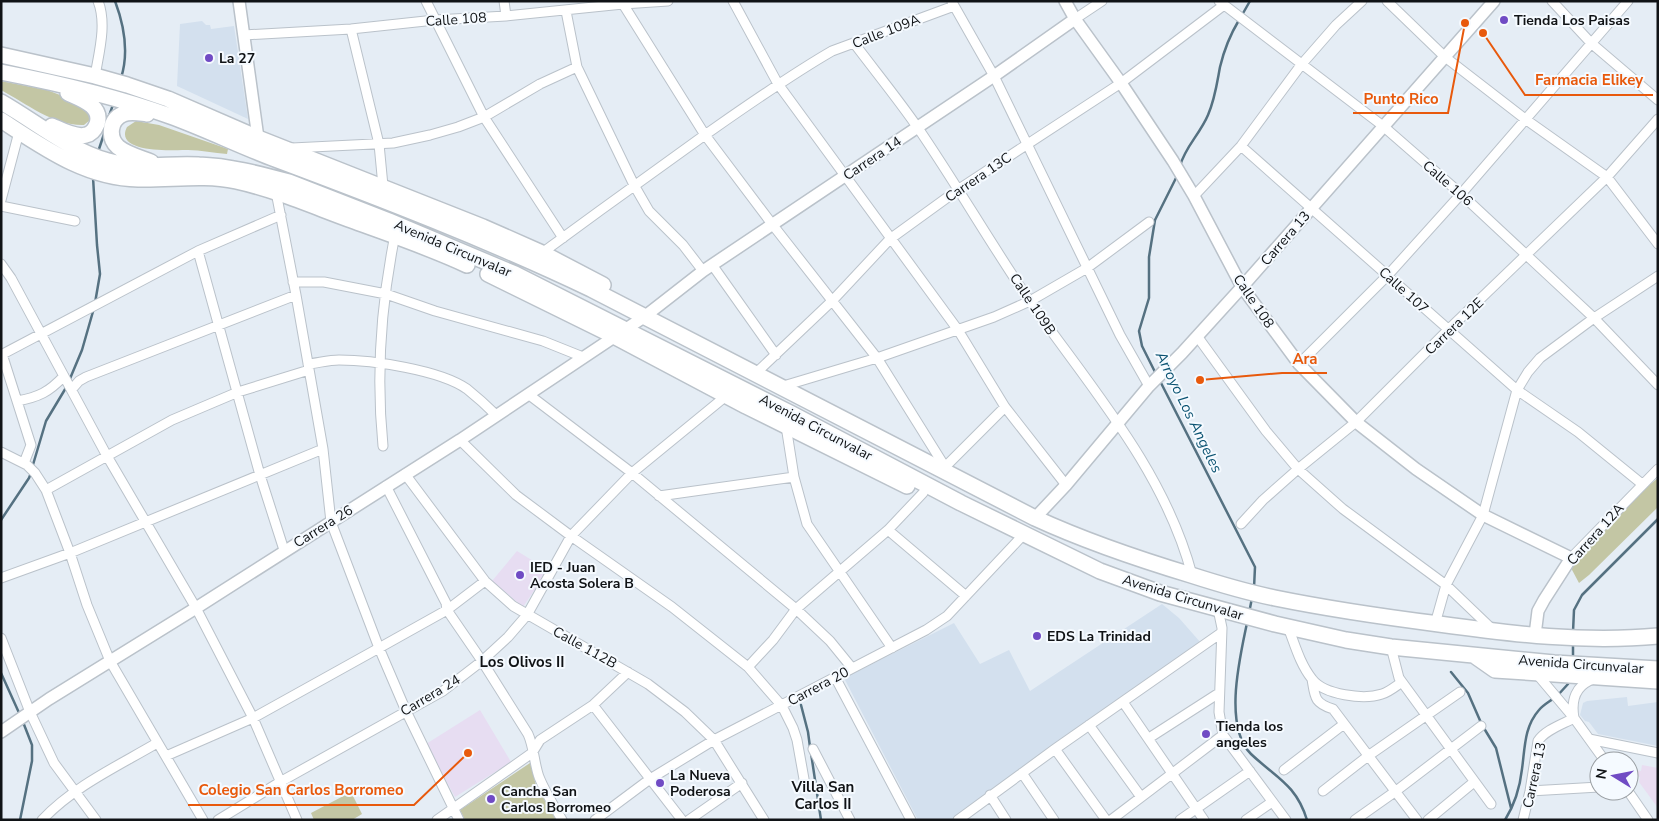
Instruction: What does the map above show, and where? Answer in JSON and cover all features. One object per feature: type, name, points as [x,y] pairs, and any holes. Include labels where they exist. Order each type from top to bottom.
[{"type":"highway","points":[[1,55],[95,76],[168,99],[285,149],[484,227],[542,253],[608,288],[644,317]]},
{"type":"highway","name":"Avenida Circunvalar","points":[[1,72],[116,98],[168,116],[454,228],[541,265],[754,375],[944,469],[1035,518],[1061,530],[1148,562],[1233,588],[1275,598],[1382,617],[1494,632],[1584,639],[1658,636]]},
{"type":"highway","points":[[24,115],[79,135],[87,135],[97,126],[98,118],[95,109],[85,101],[30,78]]},
{"type":"highway","name":"Avenida Circunvalar","points":[[1,102],[74,148],[90,162],[105,168],[157,164],[218,166],[289,182],[389,221],[490,264],[578,305],[618,332],[784,410],[961,503],[1100,570],[1160,593],[1282,626],[1346,640],[1473,656],[1552,675],[1581,670],[1658,669]]},
{"type":"highway","points":[[157,164],[120,149],[111,135],[112,126],[121,115],[130,112],[168,116]]},
{"type":"highway","points":[[1,120],[47,151],[90,162]]},
{"type":"highway","points":[[105,168],[137,179],[199,177],[219,179],[276,192],[395,235],[618,332],[726,396],[786,426],[923,493],[953,503],[961,503]]},
{"type":"highway","points":[[1473,656],[1495,670],[1552,675]]},
{"type":"highway","points":[[1581,670],[1602,678],[1658,681]]},
{"type":"street","points":[[95,76],[102,26],[102,11],[98,1]]},
{"type":"street","points":[[239,1],[258,138]]},
{"type":"street","points":[[426,1],[484,117],[563,238]]},
{"type":"street","points":[[504,1],[506,16]]},
{"type":"street","name":"Calle 108","points":[[244,34],[351,29],[435,20],[566,11],[621,3],[668,1]]},
{"type":"street","points":[[733,1],[778,84],[958,330],[1005,407],[1066,485]]},
{"type":"street","name":"Calle 108","points":[[1065,1],[1075,19],[1122,83],[1173,161],[1194,196],[1242,287],[1299,364],[1356,422],[1416,469],[1483,515],[1571,558]]},
{"type":"street","name":"Carrera 14","points":[[644,317],[772,224],[994,76],[1102,1]]},
{"type":"street","points":[[1194,196],[1241,146],[1301,65],[1336,25],[1362,1]]},
{"type":"street","points":[[1387,1],[1445,57],[1525,119],[1607,177],[1658,244]]},
{"type":"street","name":"Carrera 13","points":[[1035,518],[1066,485],[1151,384],[1242,287],[1494,1]]},
{"type":"street","points":[[1552,1],[1591,43],[1658,100]]},
{"type":"street","points":[[1299,364],[1388,275],[1461,194],[1628,1]]},
{"type":"street","points":[[621,3],[705,135],[877,358],[944,469],[1005,407]]},
{"type":"street","name":"Calle 109A","points":[[542,253],[634,185],[778,84],[832,51],[953,3],[994,76],[1120,335],[1151,384]]},
{"type":"street","name":"Calle 106","points":[[1221,3],[1383,126],[1461,194],[1594,318],[1658,386]]},
{"type":"street","name":"Carrera 13C","points":[[754,375],[833,300],[890,239],[959,189],[1122,83],[1221,3]]},
{"type":"street","points":[[566,11],[577,67],[634,185],[649,211],[708,269],[776,355]]},
{"type":"street","points":[[351,29],[379,144],[383,186]]},
{"type":"street","name":"Calle 109B","points":[[854,43],[917,127],[1030,301],[1118,423],[1162,496],[1185,550],[1192,575]]},
{"type":"street","points":[[285,149],[393,143],[416,139],[458,127],[484,117],[540,84],[577,67]]},
{"type":"street","name":"Carrera 12E","points":[[1241,524],[1263,500],[1356,422],[1448,330],[1607,177],[1658,119]]},
{"type":"street","points":[[1,200],[19,132]]},
{"type":"street","name":"Calle 107","points":[[1241,146],[1517,390],[1578,432],[1642,484]]},
{"type":"street","points":[[276,192],[323,449],[331,522],[379,648],[406,711],[459,820]]},
{"type":"street","points":[[1,206],[75,221]]},
{"type":"street","points":[[25,464],[31,445],[1,355],[198,251],[281,215]]},
{"type":"street","points":[[780,387],[877,358],[994,317],[1030,301],[1087,268],[1149,222]]},
{"type":"street","points":[[383,446],[380,363],[388,270],[395,235]]},
{"type":"street","points":[[198,251],[260,475],[284,550]]},
{"type":"street","points":[[1,264],[8,272],[107,456],[196,608],[253,718],[297,820]]},
{"type":"street","points":[[1435,624],[1446,585],[1483,515],[1517,390],[1528,372],[1540,358],[1594,318],[1658,276]]},
{"type":"street","points":[[293,282],[324,282],[386,294],[435,311],[536,338],[583,358]]},
{"type":"street","points":[[72,389],[86,377],[296,295]]},
{"type":"street","name":"Carrera 26","points":[[1,732],[284,550],[460,440],[583,358],[618,332],[644,317]]},
{"type":"street","points":[[1197,336],[1266,431],[1298,469],[1343,509],[1446,585],[1494,632]]},
{"type":"street","points":[[46,490],[172,420],[238,392],[309,367],[338,360],[380,363],[442,377],[466,388],[496,415]]},
{"type":"street","points":[[17,401],[51,390],[65,378]]},
{"type":"street","points":[[528,394],[632,473],[796,609],[830,641],[852,668]]},
{"type":"street","name":"Carrera 24","points":[[218,820],[280,782],[443,691],[482,661],[508,637],[527,614],[571,536],[632,473],[726,396]]},
{"type":"street","points":[[786,426],[794,477],[807,524],[892,648]]},
{"type":"street","points":[[460,440],[516,495],[672,607],[748,667],[782,706],[797,740],[804,778]]},
{"type":"street","points":[[1,578],[146,522],[323,449]]},
{"type":"street","points":[[1,452],[25,464],[35,473],[46,490],[70,552],[87,605],[110,661],[203,820]]},
{"type":"street","name":"Carrera 12A","points":[[1535,635],[1538,611],[1571,558],[1658,469]]},
{"type":"street","name":"Calle 112B","points":[[405,474],[485,581],[497,593],[527,614],[648,684],[684,712],[714,740],[764,820]]},
{"type":"street","points":[[660,496],[794,477]]},
{"type":"street","points":[[386,486],[446,603],[447,610],[528,734],[532,742],[532,752],[539,777],[562,820]]},
{"type":"street","points":[[748,667],[773,640],[796,609],[888,530],[923,493]]},
{"type":"street","points":[[888,530],[966,596]]},
{"type":"street","name":"Carrera 20","points":[[595,820],[650,779],[714,740],[926,630],[947,616],[1025,533]]},
{"type":"street","points":[[166,756],[253,718],[447,610],[485,581]]},
{"type":"street","points":[[1227,612],[1221,631],[1219,692],[1219,712],[1223,735],[1286,820]]},
{"type":"street","points":[[1282,626],[1312,679],[1317,701],[1323,706],[1333,709],[1417,820]]},
{"type":"street","points":[[958,820],[990,795],[1221,631]]},
{"type":"street","points":[[1,638],[23,718],[96,820]]},
{"type":"street","points":[[1391,647],[1398,676],[1490,804]]},
{"type":"street","points":[[438,820],[532,752],[540,740],[593,705],[628,672]]},
{"type":"street","points":[[1552,675],[1561,704],[1598,751]]},
{"type":"street","points":[[835,677],[911,820]]},
{"type":"street","points":[[1574,718],[1572,707],[1574,696],[1581,686],[1591,680],[1602,678]]},
{"type":"street","points":[[1312,679],[1324,688],[1343,695],[1361,696],[1382,694],[1402,682]]},
{"type":"street","points":[[1150,738],[1219,692]]},
{"type":"street","points":[[1323,791],[1368,756],[1460,692]]},
{"type":"street","points":[[1333,709],[1343,695]]},
{"type":"street","points":[[1123,702],[1150,738],[1204,820]]},
{"type":"street","points":[[593,705],[682,820]]},
{"type":"street","name":"Carrera 13","points":[[1523,820],[1538,741],[1541,737],[1574,718]]},
{"type":"street","points":[[1284,770],[1344,724]]},
{"type":"street","points":[[1090,725],[1141,797]]},
{"type":"street","points":[[1355,820],[1481,726]]},
{"type":"street","points":[[1111,820],[1223,735]]},
{"type":"street","points":[[1589,739],[1658,753]]},
{"type":"street","points":[[42,820],[76,790],[157,743]]},
{"type":"street","points":[[813,749],[850,820]]},
{"type":"street","points":[[1055,749],[1106,820]]},
{"type":"street","points":[[1180,820],[1250,771]]},
{"type":"street","points":[[1022,774],[1054,820]]},
{"type":"street","points":[[1428,820],[1474,782]]},
{"type":"street","points":[[689,820],[742,783]]},
{"type":"street","points":[[1530,791],[1589,788]]},
{"type":"street","points":[[990,795],[1006,820]]},
{"type":"street","points":[[1635,801],[1648,820]]},
{"type":"street","points":[[1246,820],[1272,802]]},
{"type":"shaded area","name":"La 27","points":[[202,21],[206,25],[210,25],[211,29],[234,26],[248,119],[177,86],[180,24]]},
{"type":"shaded area","name":"IED - Juan Acosta Solera B","points":[[517,551],[548,570],[523,607],[492,581]]},
{"type":"shaded area","points":[[1162,604],[1179,618],[1201,643],[951,820],[918,820],[844,678],[954,623],[980,664],[1009,650],[1030,691]]},
{"type":"shaded area","points":[[1627,697],[1628,706],[1658,702],[1658,746],[1598,734],[1589,722],[1585,721],[1580,715],[1583,703],[1587,701]]},
{"type":"shaded area","points":[[480,710],[511,762],[455,797],[426,744]]},
{"type":"shaded area","points":[[1642,765],[1658,768],[1658,808],[1639,782],[1639,771],[1641,771]]},
{"type":"green space","points":[[1,81],[47,90],[72,100],[89,112],[90,120],[84,125],[62,122],[51,118],[1,90]]},
{"type":"green space","points":[[136,121],[159,125],[228,149],[227,154],[193,150],[148,149],[137,146],[129,142],[125,136],[127,127]]},
{"type":"green space","points":[[1658,478],[1658,507],[1579,583],[1571,568],[1573,562]]},
{"type":"green space","points":[[530,763],[536,785],[556,820],[465,820],[460,810]]},
{"type":"green space","points":[[351,792],[362,814],[352,820],[314,820],[311,813]]},
{"type":"waterway","points":[[115,1],[121,20],[125,49],[121,78]]},
{"type":"waterway","name":"Arroyo Los Angeles","points":[[1242,15],[1250,1]]},
{"type":"waterway","name":"Arroyo Los Angeles","points":[[1180,166],[1185,153],[1208,115],[1223,55],[1239,20]]},
{"type":"waterway","points":[[109,116],[114,102]]},
{"type":"waterway","points":[[98,152],[105,131]]},
{"type":"waterway","name":"Arroyo Los Angeles","points":[[1156,374],[1142,346],[1139,331],[1149,298],[1149,257],[1155,220],[1177,176]]},
{"type":"waterway","points":[[93,177],[100,274],[95,303]]},
{"type":"waterway","points":[[69,381],[82,350],[94,308]]},
{"type":"waterway","name":"Arroyo Los Angeles","points":[[1160,381],[1255,567],[1254,588]]},
{"type":"waterway","points":[[32,468],[46,421],[67,386]]},
{"type":"waterway","points":[[1,520],[31,473]]},
{"type":"waterway","points":[[1573,632],[1574,610],[1582,595],[1658,519]]},
{"type":"waterway","name":"Arroyo Los Angeles","points":[[1249,613],[1252,598]]},
{"type":"waterway","name":"Arroyo Los Angeles","points":[[1247,623],[1236,691],[1238,726],[1243,742],[1251,754],[1291,789],[1307,820]]},
{"type":"waterway","name":"Arroyo Los Angeles","points":[[1573,642],[1573,659]]},
{"type":"waterway","points":[[1451,672],[1468,693],[1482,725],[1496,748],[1511,808]]},
{"type":"waterway","points":[[1,673],[20,715]]},
{"type":"waterway","name":"Arroyo Los Angeles","points":[[1558,695],[1568,684],[1569,679]]},
{"type":"waterway","name":"Arroyo Los Angeles","points":[[1505,820],[1512,808],[1518,789],[1530,723],[1541,708],[1554,698]]},
{"type":"waterway","points":[[801,705],[810,747]]},
{"type":"waterway","points":[[20,820],[32,761],[32,745],[23,722]]},
{"type":"waterway","points":[[811,753],[821,820]]},
{"type":"place","name":"Tienda Los Paisas","points":[[1504,20]]},
{"type":"place","name":"Punto Rico","points":[[1465,23]]},
{"type":"place","name":"Farmacia Elikey","points":[[1483,33]]},
{"type":"place","name":"La 27","points":[[209,58]]},
{"type":"place","name":"Ara","points":[[1200,380]]},
{"type":"place","name":"IED - Juan Acosta Solera B","points":[[520,575]]},
{"type":"place","name":"EDS La Trinidad","points":[[1037,636]]},
{"type":"place","name":"Tienda los angeles","points":[[1206,734]]},
{"type":"place","name":"Colegio San Carlos Borromeo","points":[[468,753]]},
{"type":"place","name":"La Nueva Poderosa","points":[[660,783]]},
{"type":"place","name":"Cancha San Carlos Borromeo","points":[[491,799]]},
{"type":"district","name":"Los Olivos II","points":[[522,662]]},
{"type":"district","name":"Villa San Carlos II","points":[[823,796]]}]
